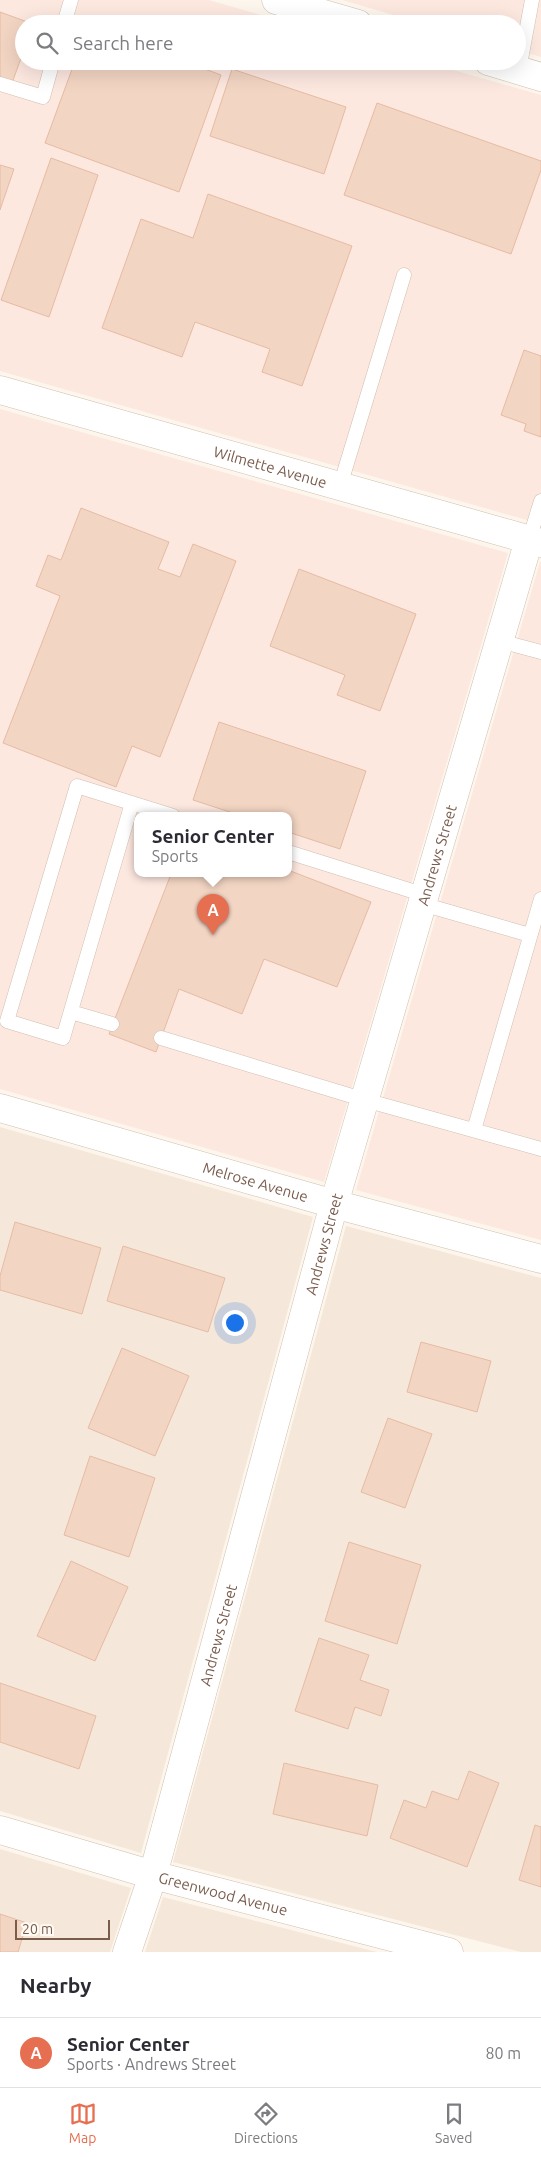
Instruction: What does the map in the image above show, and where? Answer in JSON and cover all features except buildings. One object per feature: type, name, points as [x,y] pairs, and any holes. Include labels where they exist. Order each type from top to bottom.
[{"type":"street","points":[[276,0],[327,15]]},
{"type":"street","name":"Wilmette Avenue","points":[[0,390],[535,541]]},
{"type":"street","name":"Andrews Street","points":[[127,1952],[153,1875],[334,1204],[500,641],[535,541]]},
{"type":"street","name":"Melrose Avenue","points":[[0,1108],[334,1204],[541,1259]]},
{"type":"street","name":"Greenwood Avenue","points":[[0,1830],[153,1875],[449,1952]]},
{"type":"lane","points":[[67,15],[71,0]]},
{"type":"lane","points":[[530,73],[532,0]]},
{"type":"lane","points":[[0,84],[43,97],[51,70]]},
{"type":"lane","points":[[340,486],[404,274]]},
{"type":"lane","points":[[535,541],[541,501]]},
{"type":"lane","points":[[500,641],[541,652]]},
{"type":"lane","points":[[132,803],[63,1038],[7,1021],[77,786],[132,803],[160,812]]},
{"type":"lane","points":[[292,853],[530,935]]},
{"type":"lane","points":[[474,1130],[541,899]]},
{"type":"lane","points":[[71,1012],[112,1024]]},
{"type":"lane","points":[[161,1038],[365,1100],[541,1149]]},
{"type":"shaded area","points":[[0,0],[209,0],[261,15],[15,15],[15,70],[454,70],[541,95],[541,524],[0,371]]},
{"type":"shaded area","points":[[342,0],[541,0],[541,57],[526,53],[526,15],[393,15]]},
{"type":"shaded area","points":[[0,409],[508,553],[324,1182],[0,1089]]},
{"type":"shaded area","points":[[541,562],[541,1240],[356,1190]]},
{"type":"shaded area","points":[[0,1127],[313,1217],[141,1853],[0,1811]]},
{"type":"shaded area","points":[[346,1226],[541,1278],[541,1952],[521,1952],[173,1862]]},
{"type":"shaded area","points":[[0,1849],[131,1888],[110,1952],[0,1952]]},
{"type":"shaded area","points":[[163,1897],[377,1952],[145,1952]]},
{"type":"place","name":"Senior Center","points":[[213,935]]}]
